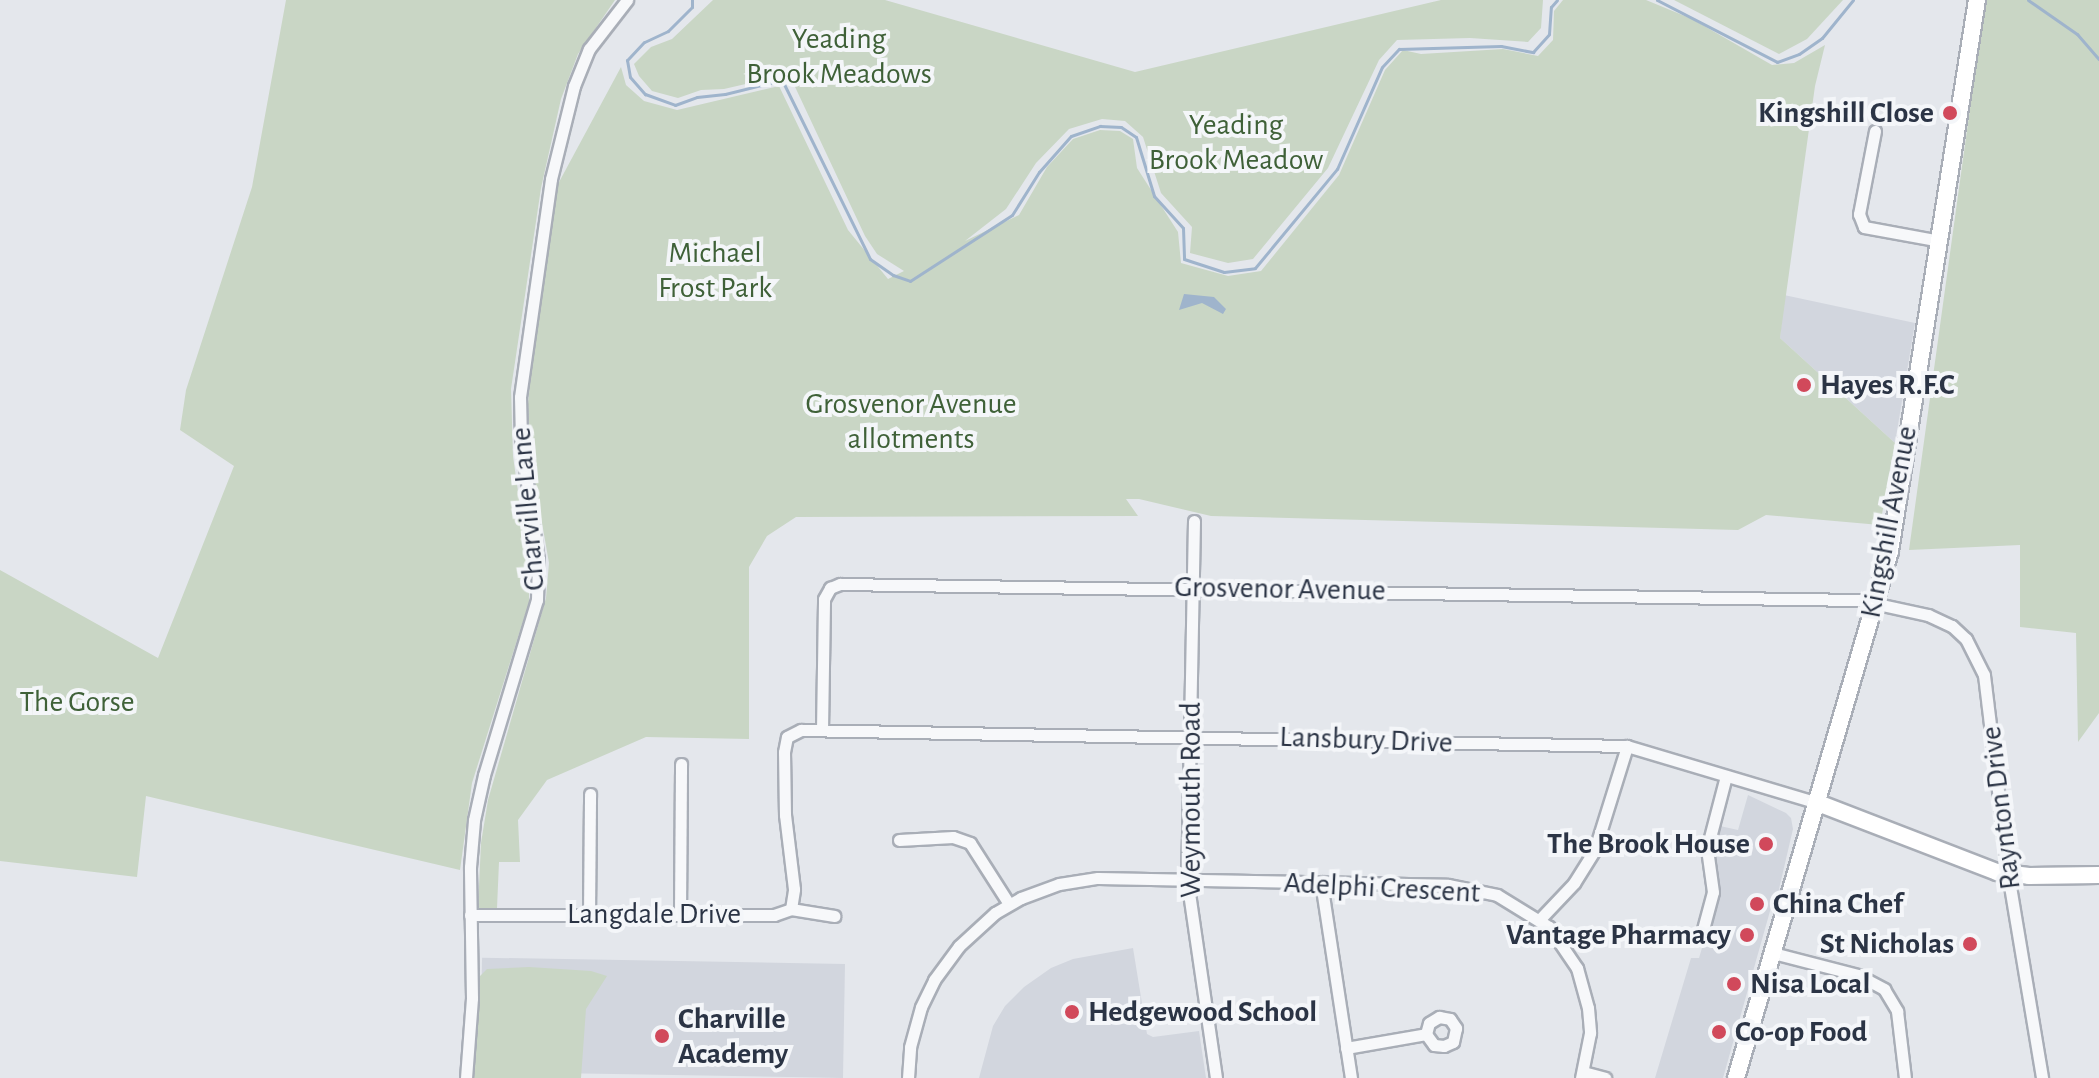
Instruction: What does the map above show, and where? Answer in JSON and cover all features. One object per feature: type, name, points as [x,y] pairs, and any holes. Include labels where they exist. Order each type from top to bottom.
[{"type":"street","name":"Charville Lane","points":[[466,1078],[472,998],[471,843],[479,797],[537,600],[538,560],[521,440],[520,397],[551,179],[574,86],[589,49],[627,0]]},
{"type":"street","name":"Kingshill Avenue","points":[[1736,1078],[1890,551],[1977,0]]},
{"type":"street","points":[[1875,131],[1859,214],[1864,227],[1940,241]]},
{"type":"street","name":"Weymouth Road","points":[[1194,521],[1187,879],[1216,1078]]},
{"type":"street","name":"Grosvenor Avenue","points":[[822,730],[824,599],[836,584],[1192,587],[1876,602]]},
{"type":"street","name":"Raynton Drive","points":[[1876,602],[1928,615],[1952,626],[1979,658],[1986,687],[2008,874],[2042,1078]]},
{"type":"street","name":"Lansbury Drive","points":[[791,909],[794,889],[783,790],[785,742],[793,732],[822,730],[1627,746],[1818,803],[2008,874],[2099,875]]},
{"type":"street","points":[[1540,919],[1574,883],[1595,849],[1627,746]]},
{"type":"street","points":[[680,913],[681,764]]},
{"type":"street","points":[[1702,933],[1713,892],[1707,849],[1726,776]]},
{"type":"street","points":[[589,915],[590,794]]},
{"type":"street","points":[[899,840],[953,837],[970,843],[1009,904]]},
{"type":"street","name":"Adelphi Crescent","points":[[908,1078],[916,1021],[934,980],[959,946],[1009,904],[1071,880],[1187,879],[1462,886],[1497,895],[1540,919],[1564,944],[1581,981],[1590,1033],[1582,1075]]},
{"type":"street","points":[[1321,882],[1351,1078]]},
{"type":"street","name":"Langdale Drive","points":[[470,915],[774,915],[791,909],[834,916]]},
{"type":"street","points":[[1773,953],[1858,975],[1884,989],[1897,1011],[1905,1078]]},
{"type":"street","points":[[1346,1048],[1426,1034]]},
{"type":"street","points":[[1582,1075],[1605,1078]]},
{"type":"shaded area","points":[[1784,295],[1915,323],[1895,443],[1780,338]]},
{"type":"shaded area","points":[[1748,795],[1786,813],[1791,818],[1793,829],[1779,889],[1782,893],[1779,904],[1772,904],[1723,1078],[1655,1078],[1691,958],[1699,958],[1720,888],[1713,851],[1720,826],[1738,830]]},
{"type":"shaded area","name":"Hedgewood School","points":[[1133,948],[1147,1034],[1153,1037],[1199,1031],[1206,1078],[979,1078],[993,1026],[1005,1006],[1024,987],[1051,968],[1073,959]]},
{"type":"shaded area","name":"Charville Academy","points":[[482,958],[845,964],[843,1078],[480,1072]]},
{"type":"green space","name":"The Gorse","points":[[286,0],[615,0],[578,54],[561,99],[541,188],[511,389],[513,456],[529,569],[529,602],[472,783],[460,870],[146,796],[137,877],[0,861],[0,570],[158,658],[234,466],[180,430],[186,390],[252,187]]},
{"type":"green space","points":[[713,0],[885,0],[1135,72],[1441,0],[1543,0],[1541,28],[1528,42],[1470,38],[1397,40],[1379,60],[1328,168],[1253,259],[1228,263],[1190,253],[1192,227],[1161,193],[1143,137],[1125,121],[1102,119],[1069,129],[1036,163],[1006,209],[965,241],[1019,215],[1047,167],[1073,139],[1100,130],[1120,131],[1133,139],[1137,168],[1178,232],[1181,263],[1228,276],[1261,271],[1339,175],[1385,70],[1403,50],[1421,54],[1503,49],[1538,56],[1553,40],[1554,11],[1563,0],[1646,0],[1692,19],[1772,65],[1794,63],[1825,45],[1815,86],[1780,338],[1895,443],[1880,525],[1766,515],[1738,530],[1211,516],[1139,499],[1126,499],[1138,516],[796,517],[767,536],[749,567],[749,739],[646,737],[547,780],[518,820],[520,862],[499,862],[497,908],[478,909],[481,843],[488,800],[546,598],[549,563],[531,460],[528,404],[544,240],[558,184],[621,67],[626,85],[644,101],[677,110],[779,86],[848,230],[888,279],[904,271],[877,254],[865,236],[789,74],[724,89],[701,90],[678,98],[652,91],[639,76],[634,64],[651,47],[672,39]]},
{"type":"green space","points":[[1674,0],[1843,0],[1807,39],[1779,54]]},
{"type":"green space","points":[[1985,0],[2099,0],[2099,713],[2078,742],[2076,633],[2020,627],[2020,545],[1909,550]]},
{"type":"green space","points":[[529,967],[591,971],[607,976],[586,1009],[581,1078],[473,1078],[480,976],[487,969]]},
{"type":"water","points":[[1184,294],[1214,297],[1226,309],[1223,314],[1202,303],[1179,310]]},
{"type":"waterway","points":[[692,0],[692,7],[668,31],[644,42],[627,60],[630,77],[645,94],[675,105],[697,97],[725,94],[782,80],[870,259],[893,275],[910,281],[1012,215],[1039,172],[1071,136],[1100,126],[1121,127],[1136,137],[1154,196],[1183,228],[1184,259],[1224,272],[1255,268],[1337,169],[1382,67],[1399,49],[1501,46],[1533,52],[1549,34],[1551,7],[1557,0]]},
{"type":"waterway","points":[[1657,0],[1777,62],[1799,54],[1822,38],[1853,0]]},
{"type":"waterway","points":[[2028,0],[2077,34],[2099,59]]},
{"type":"place","name":"Kingshill Close","points":[[1950,113]]},
{"type":"place","name":"Hayes R.F.C","points":[[1804,385]]},
{"type":"place","name":"The Brook House","points":[[1766,844]]},
{"type":"place","name":"China Chef","points":[[1757,904]]},
{"type":"place","name":"Vantage Pharmacy","points":[[1747,935]]},
{"type":"place","name":"St Nicholas","points":[[1970,944]]},
{"type":"place","name":"Nisa Local","points":[[1734,984]]},
{"type":"place","name":"Hedgewood School","points":[[1072,1012]]},
{"type":"place","name":"Co-op Food","points":[[1719,1032]]},
{"type":"place","name":"Charville Academy","points":[[662,1036]]},
{"type":"park label","name":"Yeading Brook Meadows","points":[[839,56]]},
{"type":"park label","name":"Yeading Brook Meadow","points":[[1236,142]]},
{"type":"park label","name":"Michael Frost Park","points":[[715,270]]},
{"type":"park label","name":"Grosvenor Avenue allotments","points":[[911,421]]}]
